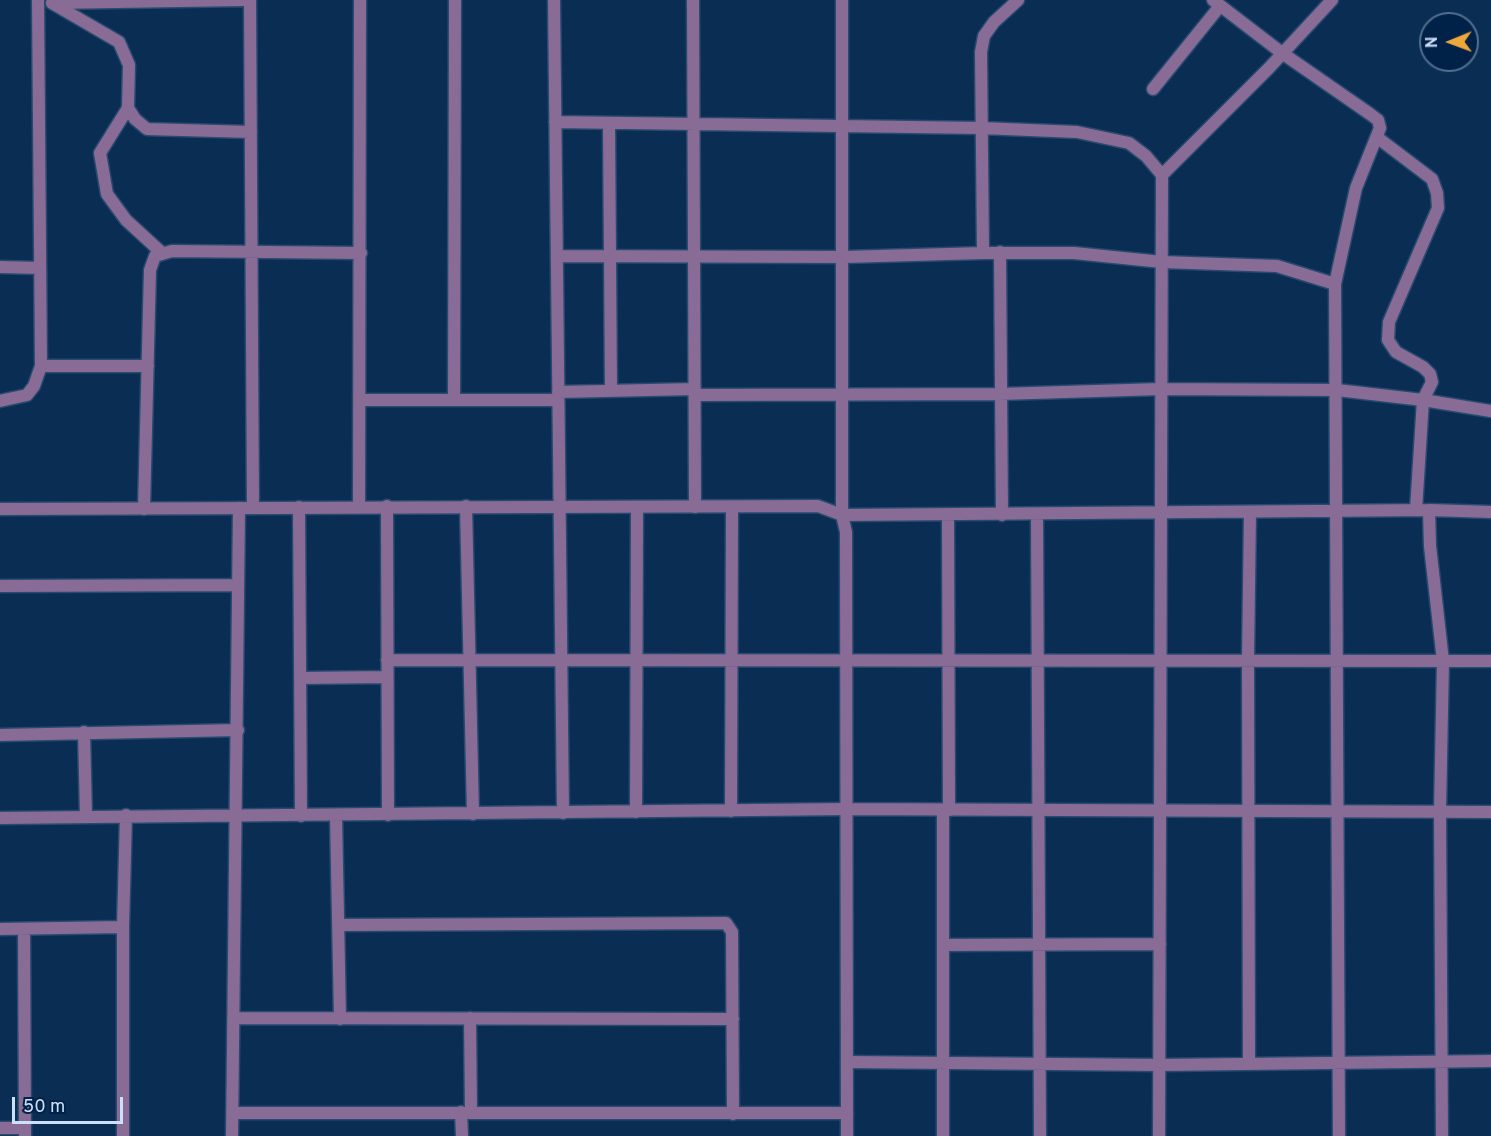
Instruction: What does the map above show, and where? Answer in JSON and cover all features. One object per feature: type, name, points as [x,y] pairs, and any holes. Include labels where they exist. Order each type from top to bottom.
[{"type":"street","points":[[0,401],[27,395],[34,387],[41,366],[38,2],[243,0]]},
{"type":"street","points":[[250,0],[253,508]]},
{"type":"street","points":[[359,506],[360,0]]},
{"type":"street","points":[[454,400],[455,0]]},
{"type":"street","points":[[554,0],[563,813]]},
{"type":"street","points":[[693,0],[695,507]]},
{"type":"street","points":[[842,0],[844,257],[842,515],[846,532],[847,1136]]},
{"type":"street","points":[[983,252],[981,52],[984,36],[994,22],[1018,0]]},
{"type":"street","points":[[1162,175],[1332,0]]},
{"type":"street","points":[[52,3],[118,42],[129,66],[128,108],[100,153],[107,194],[126,220],[162,253]]},
{"type":"street","points":[[1153,89],[1217,3],[1282,53],[1378,120],[1380,128],[1378,138],[1356,188],[1335,284],[1339,1136]]},
{"type":"street","points":[[128,108],[135,119],[147,129],[251,132]]},
{"type":"street","points":[[555,122],[695,126],[982,128],[1077,132],[1121,140],[1146,156],[1162,175],[1159,1136]]},
{"type":"street","points":[[609,124],[611,391]]},
{"type":"street","points":[[1378,138],[1432,179],[1437,193],[1438,208],[1389,322],[1388,340],[1396,352],[1430,374],[1432,382],[1423,400],[1416,510]]},
{"type":"street","points":[[557,256],[610,258],[844,257],[983,252],[1117,256],[1162,262],[1277,266],[1335,284]]},
{"type":"street","points":[[1000,252],[1002,515]]},
{"type":"street","points":[[144,509],[150,270],[156,256],[162,253],[361,253]]},
{"type":"street","points":[[0,267],[40,268]]},
{"type":"street","points":[[41,366],[148,366]]},
{"type":"street","points":[[361,400],[454,400],[558,396],[611,391],[1000,394],[1160,389],[1337,390],[1491,411]]},
{"type":"street","points":[[387,506],[388,815]]},
{"type":"street","points":[[466,506],[473,814]]},
{"type":"street","points":[[0,509],[818,506],[842,515],[948,516],[1416,510],[1491,512]]},
{"type":"street","points":[[300,507],[301,816]]},
{"type":"street","points":[[636,812],[637,507]]},
{"type":"street","points":[[232,1136],[239,508]]},
{"type":"street","points":[[731,811],[732,508]]},
{"type":"street","points":[[1429,510],[1430,546],[1443,661],[1440,812],[1442,1136]]},
{"type":"street","points":[[1249,1064],[1250,512]]},
{"type":"street","points":[[1037,514],[1040,1136]]},
{"type":"street","points":[[943,1136],[943,945],[950,659],[948,516]]},
{"type":"street","points":[[0,586],[238,585]]},
{"type":"street","points":[[387,660],[1491,661]]},
{"type":"street","points":[[300,678],[387,677]]},
{"type":"street","points":[[0,735],[238,730]]},
{"type":"street","points":[[84,732],[86,816]]},
{"type":"street","points":[[0,818],[846,809],[1491,812]]},
{"type":"street","points":[[123,1136],[123,927],[126,815]]},
{"type":"street","points":[[336,815],[340,1019]]},
{"type":"street","points":[[338,925],[726,923],[732,932],[733,1114]]},
{"type":"street","points":[[0,929],[123,927]]},
{"type":"street","points":[[0,1128],[25,1132],[24,929]]},
{"type":"street","points":[[943,945],[1160,944]]},
{"type":"street","points":[[234,1018],[734,1019]]},
{"type":"street","points":[[462,1136],[466,1112],[470,1018]]},
{"type":"street","points":[[846,1062],[1160,1065],[1491,1061]]},
{"type":"street","points":[[233,1113],[847,1113]]}]
